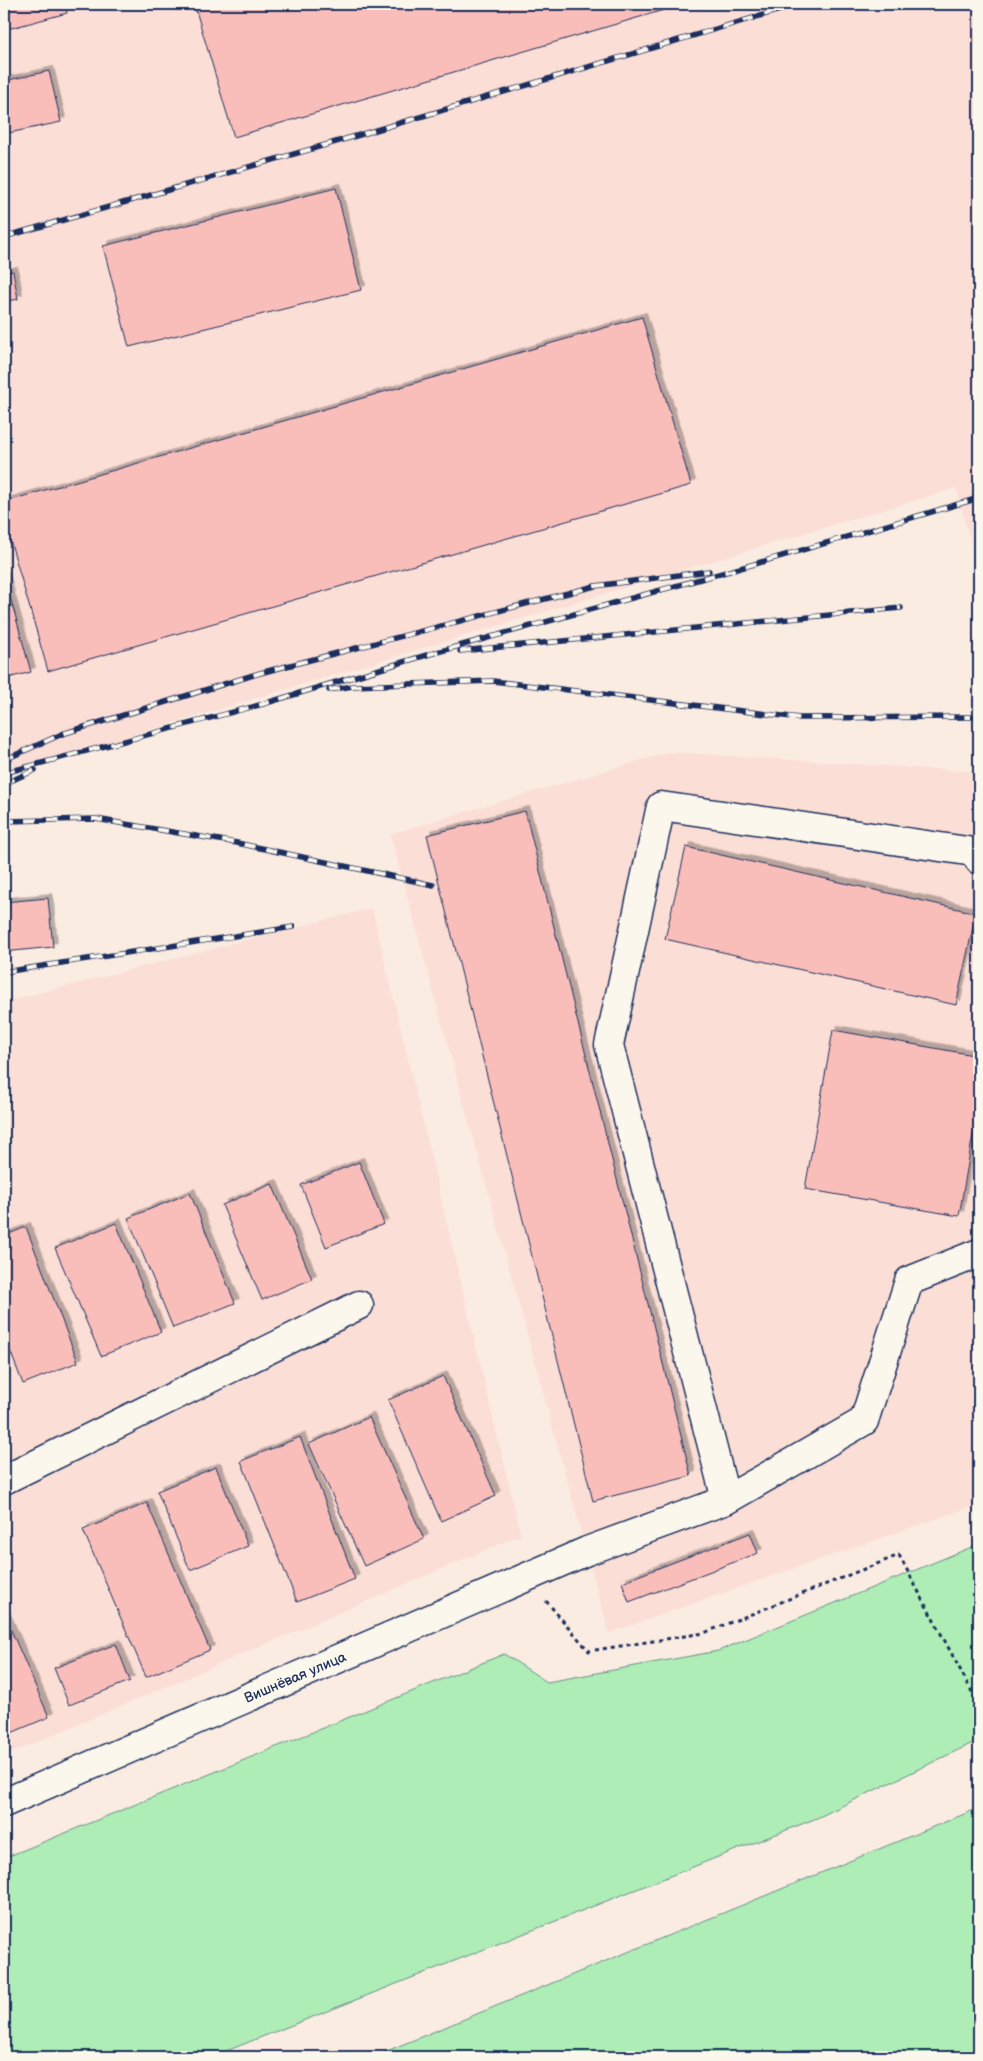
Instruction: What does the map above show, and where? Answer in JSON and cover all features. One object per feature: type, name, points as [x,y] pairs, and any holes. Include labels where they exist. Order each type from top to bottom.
[{"type":"street","points":[[726,1500],[609,1044],[661,806],[974,852],[979,860]]},
{"type":"street","name":"Вишнёвая улица","points":[[4,1803],[587,1551],[726,1500],[864,1421],[909,1281],[979,1253]]},
{"type":"street","points":[[4,1480],[359,1305]]},
{"type":"path","points":[[526,1578],[590,1651],[704,1634],[899,1555],[979,1705]]},
{"type":"shaded area","points":[[4,4],[979,4],[979,574],[956,488],[4,774]]},
{"type":"shaded area","points":[[670,752],[979,772],[979,1504],[609,1633],[390,834]]},
{"type":"shaded area","points":[[372,908],[521,1535],[4,1756],[4,1002]]},
{"type":"green space","points":[[979,1544],[979,1740],[817,1818],[211,2057],[4,2057],[4,1858],[504,1654],[547,1682],[718,1651]]},
{"type":"green space","points":[[979,1808],[979,2057],[372,2057]]},
{"type":"building","points":[[4,4],[65,4],[67,13],[4,30]]},
{"type":"building","points":[[194,4],[684,4],[234,137]]},
{"type":"building","points":[[49,71],[61,122],[4,134],[4,81]]},
{"type":"building","points":[[336,188],[361,290],[129,347],[103,246]]},
{"type":"building","points":[[13,271],[18,299],[4,302],[4,273]]},
{"type":"building","points":[[642,317],[691,485],[48,671],[4,519],[4,502]]},
{"type":"building","points":[[4,575],[31,672],[4,679]]},
{"type":"building","points":[[525,811],[691,1476],[593,1501],[427,835]]},
{"type":"building","points":[[686,847],[976,913],[956,1005],[665,939]]},
{"type":"building","points":[[48,898],[53,947],[4,952],[4,902]]},
{"type":"building","points":[[833,1030],[979,1056],[979,1099],[959,1216],[805,1189]]},
{"type":"building","points":[[359,1162],[384,1224],[326,1247],[301,1185]]},
{"type":"building","points":[[272,1184],[312,1279],[262,1300],[222,1205]]},
{"type":"building","points":[[190,1193],[235,1303],[173,1328],[128,1218]]},
{"type":"building","points":[[116,1223],[161,1332],[101,1356],[55,1248]]},
{"type":"building","points":[[26,1227],[78,1362],[23,1384],[4,1335],[4,1236]]},
{"type":"building","points":[[443,1376],[496,1496],[441,1521],[388,1400]]},
{"type":"building","points":[[369,1417],[424,1539],[364,1566],[309,1444]]},
{"type":"building","points":[[300,1437],[355,1579],[297,1602],[241,1461]]},
{"type":"building","points":[[216,1467],[248,1546],[190,1570],[157,1491]]},
{"type":"building","points":[[147,1503],[210,1650],[146,1677],[83,1530]]},
{"type":"building","points":[[750,1533],[758,1553],[629,1602],[622,1582]]},
{"type":"building","points":[[4,1614],[49,1717],[4,1736]]},
{"type":"building","points":[[116,1644],[130,1681],[69,1705],[54,1668]]},
{"type":"railway","points":[[4,237],[329,144],[800,4]]},
{"type":"railway","points":[[4,773],[263,704],[430,654],[751,565],[979,498]]},
{"type":"railway","points":[[4,760],[62,734],[260,673],[595,586],[709,571]]},
{"type":"railway","points":[[460,651],[901,608]]},
{"type":"railway","points":[[329,690],[353,686],[493,681],[800,718],[971,717]]},
{"type":"railway","points":[[4,784],[35,770]]},
{"type":"railway","points":[[4,821],[96,819],[237,843],[433,885]]},
{"type":"railway","points":[[4,972],[293,927]]}]
